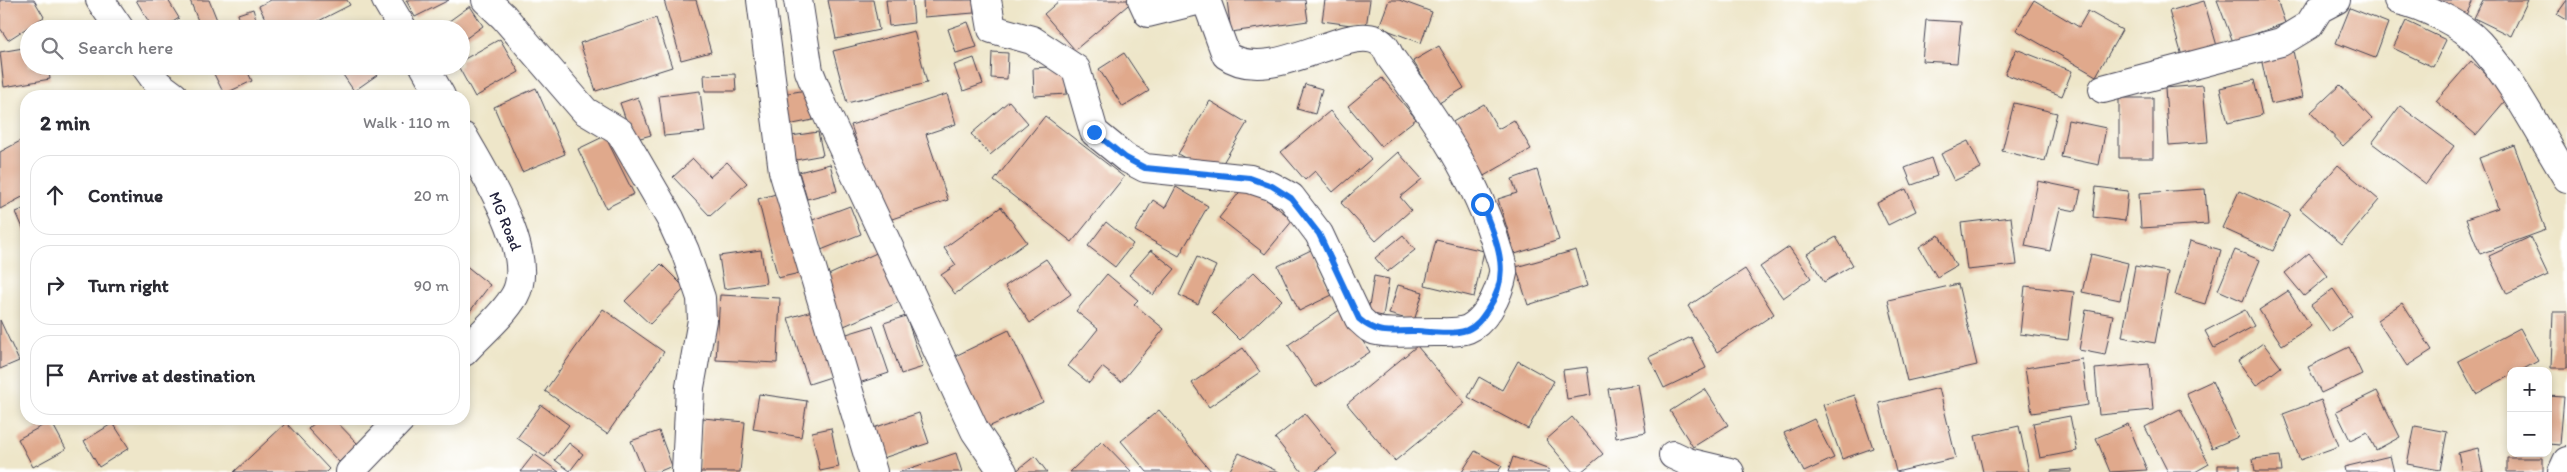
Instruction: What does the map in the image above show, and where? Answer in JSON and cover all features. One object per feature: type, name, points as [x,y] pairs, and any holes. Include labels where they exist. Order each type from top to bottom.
[{"type":"street","points":[[100,0],[114,20]]},
{"type":"street","points":[[386,0],[398,20]]},
{"type":"street","points":[[486,0],[504,17],[585,112],[620,132],[670,218],[688,260],[701,298],[702,320],[690,387],[686,472]]},
{"type":"street","points":[[761,0],[783,171],[870,472]]},
{"type":"street","points":[[798,0],[809,71],[824,108],[976,431],[1003,472]]},
{"type":"street","points":[[987,0],[992,29],[1032,40],[1076,69],[1094,132],[1126,158],[1145,168],[1250,178],[1272,186],[1291,198],[1319,234],[1359,319],[1371,329],[1387,332],[1457,332],[1477,325],[1491,306],[1503,272],[1492,230],[1482,204],[1446,138],[1420,95],[1383,44],[1371,39],[1354,38],[1273,64],[1245,65],[1226,55],[1206,0]]},
{"type":"street","points":[[1142,0],[1148,13],[1201,0]]},
{"type":"street","points":[[2103,89],[2281,42],[2309,25],[2319,9],[2336,0]]},
{"type":"street","points":[[2398,0],[2411,3],[2451,22],[2478,42],[2517,96],[2567,178]]},
{"type":"street","points":[[152,75],[158,84],[166,90]]},
{"type":"street","points":[[429,75],[438,90]]},
{"type":"street","name":"MG Road","points":[[470,148],[496,194],[519,253],[522,267],[520,283],[514,295],[470,345]]},
{"type":"street","points":[[350,472],[395,425]]},
{"type":"street","points":[[1673,455],[1688,462],[1730,472]]},
{"type":"street","points":[[2562,472],[2567,460]]},
{"type":"building","points":[[0,0],[34,0],[44,17],[39,20],[20,20],[20,32],[8,40],[0,28]]},
{"type":"building","points":[[136,0],[168,0],[179,18],[176,20],[148,20]]},
{"type":"building","points":[[190,0],[209,0],[217,20],[198,20]]},
{"type":"building","points":[[271,0],[347,0],[350,5],[321,20],[266,20],[259,6]]},
{"type":"building","points":[[406,0],[449,0],[415,17]]},
{"type":"building","points":[[664,0],[696,0],[711,52],[681,60]]},
{"type":"building","points":[[828,0],[873,0],[879,30],[836,39]]},
{"type":"building","points":[[886,0],[912,0],[914,23],[889,26]]},
{"type":"building","points":[[923,0],[973,0],[974,13],[924,17]]},
{"type":"building","points":[[1060,0],[1134,0],[1075,50],[1044,14]]},
{"type":"building","points":[[1227,0],[1305,0],[1308,21],[1231,32]]},
{"type":"building","points":[[1325,0],[1370,0],[1366,27],[1322,21]]},
{"type":"building","points":[[1389,0],[1399,0],[1432,12],[1421,43],[1379,27]]},
{"type":"building","points":[[2034,0],[2079,27],[2088,11],[2122,30],[2096,76],[2016,30]]},
{"type":"building","points":[[2217,0],[2277,0],[2285,23],[2233,42]]},
{"type":"building","points":[[2436,0],[2473,0],[2466,15]]},
{"type":"building","points":[[2483,0],[2528,0],[2511,36],[2474,18]]},
{"type":"building","points":[[2567,0],[2567,20],[2557,14]]},
{"type":"building","points":[[2204,1],[2217,46],[2182,56],[2169,11]]},
{"type":"building","points":[[470,6],[483,26],[470,35],[470,20],[451,20]]},
{"type":"building","points":[[2350,8],[2388,23],[2375,58],[2336,43]]},
{"type":"building","points":[[253,9],[256,20],[240,20],[238,14]]},
{"type":"building","points":[[656,18],[672,67],[596,91],[580,43]]},
{"type":"building","points":[[1926,20],[1961,22],[1957,63],[1922,61]]},
{"type":"building","points":[[2406,21],[2446,40],[2433,67],[2393,48]]},
{"type":"building","points":[[968,22],[977,47],[956,53],[948,29]]},
{"type":"building","points":[[914,31],[927,83],[847,103],[833,51]]},
{"type":"building","points":[[500,39],[519,72],[475,97],[463,75],[470,75],[470,56]]},
{"type":"building","points":[[1439,46],[1464,88],[1439,103],[1413,61]]},
{"type":"building","points":[[20,49],[20,75],[49,75],[50,79],[4,87],[0,52]]},
{"type":"building","points":[[2016,49],[2072,71],[2062,96],[2005,74]]},
{"type":"building","points":[[2293,51],[2303,97],[2271,104],[2261,58]]},
{"type":"building","points":[[992,52],[1008,53],[1007,79],[991,78]]},
{"type":"building","points":[[1124,53],[1149,91],[1123,107],[1099,69]]},
{"type":"building","points":[[974,58],[983,84],[963,91],[954,65]]},
{"type":"building","points":[[2471,61],[2510,95],[2476,135],[2436,101]]},
{"type":"building","points":[[1065,66],[1067,94],[1034,96],[1033,68]]},
{"type":"building","points":[[735,74],[736,91],[705,91],[704,75]]},
{"type":"building","points":[[214,75],[249,75],[252,81],[233,90],[222,90]]},
{"type":"building","points":[[343,75],[377,75],[355,90],[353,90]]},
{"type":"building","points":[[1382,78],[1416,119],[1381,146],[1348,106]]},
{"type":"building","points":[[2254,80],[2262,115],[2228,123],[2220,88]]},
{"type":"building","points":[[1305,84],[1322,89],[1315,114],[1297,109]]},
{"type":"building","points":[[2203,85],[2208,142],[2169,145],[2165,88]]},
{"type":"building","points":[[2340,85],[2372,119],[2343,146],[2311,112]]},
{"type":"building","points":[[536,88],[565,154],[522,172],[494,107]]},
{"type":"building","points":[[807,90],[813,120],[788,125],[782,94]]},
{"type":"building","points":[[700,91],[705,132],[664,136],[659,96]]},
{"type":"building","points":[[947,94],[956,124],[926,134],[948,200],[883,222],[851,125]]},
{"type":"building","points":[[638,97],[651,135],[633,140],[620,103]]},
{"type":"building","points":[[2119,98],[2153,98],[2153,158],[2119,158]]},
{"type":"building","points":[[1009,101],[1028,123],[990,155],[971,134]]},
{"type":"building","points":[[1210,101],[1247,123],[1215,176],[1178,154]]},
{"type":"building","points":[[2014,103],[2057,113],[2045,161],[2002,151]]},
{"type":"building","points":[[1484,104],[1498,129],[1514,120],[1531,149],[1482,177],[1451,123]]},
{"type":"building","points":[[2400,106],[2454,146],[2426,184],[2372,143]]},
{"type":"building","points":[[1330,111],[1371,159],[1333,192],[1315,171],[1305,180],[1281,152]]},
{"type":"building","points":[[1045,116],[1124,177],[1072,242],[994,181]]},
{"type":"building","points":[[2068,120],[2106,128],[2099,165],[2061,157]]},
{"type":"building","points":[[818,132],[823,155],[796,160],[791,136]]},
{"type":"building","points":[[605,136],[634,194],[606,208],[578,149]]},
{"type":"building","points":[[20,141],[20,198],[0,209],[0,152]]},
{"type":"building","points":[[1968,141],[1981,168],[1954,181],[1941,154]]},
{"type":"building","points":[[2514,145],[2546,230],[2480,254],[2466,219],[2498,208],[2479,158]]},
{"type":"building","points":[[1398,152],[1422,179],[1400,197],[1411,210],[1376,241],[1341,203]]},
{"type":"building","points":[[1931,158],[1937,176],[1912,185],[1905,168]]},
{"type":"building","points":[[693,159],[710,177],[727,162],[747,183],[710,216],[673,177]]},
{"type":"building","points":[[830,164],[837,191],[807,199],[799,172]]},
{"type":"building","points":[[2338,165],[2379,200],[2342,244],[2300,209]]},
{"type":"building","points":[[1537,170],[1559,240],[1515,254],[1498,199],[1517,193],[1512,179]]},
{"type":"building","points":[[2038,181],[2081,190],[2076,211],[2060,208],[2050,251],[2025,246]]},
{"type":"building","points":[[1246,184],[1293,220],[1265,254],[1219,218]]},
{"type":"building","points":[[1176,187],[1208,206],[1179,256],[1135,231],[1153,200],[1165,208]]},
{"type":"building","points":[[2096,187],[2128,191],[2125,221],[2093,217]]},
{"type":"building","points":[[1906,189],[1916,211],[1888,225],[1877,203]]},
{"type":"building","points":[[2205,189],[2208,224],[2141,228],[2139,193]]},
{"type":"building","points":[[2239,191],[2290,214],[2273,251],[2222,228]]},
{"type":"building","points":[[783,192],[804,272],[778,278],[758,199]]},
{"type":"building","points":[[850,206],[861,234],[821,250],[810,221]]},
{"type":"building","points":[[1001,207],[1027,242],[955,294],[941,275],[956,265],[944,248]]},
{"type":"building","points":[[20,210],[20,221],[16,212]]},
{"type":"building","points":[[2011,217],[2017,265],[1967,270],[1961,223]]},
{"type":"building","points":[[1106,222],[1133,244],[1115,267],[1088,246]]},
{"type":"building","points":[[1403,235],[1415,250],[1387,272],[1375,258]]},
{"type":"building","points":[[1939,235],[1956,266],[1937,277],[1919,247]]},
{"type":"building","points":[[1836,237],[1853,265],[1824,282],[1807,254]]},
{"type":"building","points":[[2530,237],[2548,275],[2507,294],[2489,256]]},
{"type":"building","points":[[1436,240],[1484,251],[1474,297],[1425,285]]},
{"type":"building","points":[[2190,241],[2221,250],[2205,304],[2175,295]]},
{"type":"building","points":[[1789,247],[1811,278],[1783,298],[1760,267]]},
{"type":"building","points":[[761,250],[766,283],[724,289],[719,256]]},
{"type":"building","points":[[883,250],[904,300],[844,326],[822,278]]},
{"type":"building","points":[[1151,250],[1175,269],[1153,295],[1129,275]]},
{"type":"building","points":[[1311,250],[1332,295],[1299,311],[1278,266]]},
{"type":"building","points":[[1576,250],[1587,286],[1528,305],[1516,267]]},
{"type":"building","points":[[2235,250],[2260,260],[2243,301],[2218,290]]},
{"type":"building","points":[[2309,253],[2328,276],[2304,296],[2285,273]]},
{"type":"building","points":[[2091,254],[2128,263],[2120,300],[2082,292]]},
{"type":"building","points":[[1197,257],[1216,266],[1198,304],[1179,295]]},
{"type":"building","points":[[1046,259],[1071,294],[1030,323],[1005,286]]},
{"type":"building","points":[[661,264],[685,288],[650,324],[625,301]]},
{"type":"building","points":[[2135,266],[2168,272],[2155,343],[2122,337]]},
{"type":"building","points":[[470,269],[490,285],[470,311]]},
{"type":"building","points":[[1745,269],[1774,314],[1717,352],[1688,306]]},
{"type":"building","points":[[1254,272],[1282,300],[1240,340],[1212,312]]},
{"type":"building","points":[[1107,274],[1138,300],[1134,304],[1164,329],[1121,382],[1102,367],[1089,383],[1068,366],[1098,329],[1076,311]]},
{"type":"building","points":[[1374,276],[1389,279],[1383,316],[1368,313]]},
{"type":"building","points":[[1958,284],[1977,365],[1907,381],[1888,300]]},
{"type":"building","points":[[1398,285],[1423,292],[1414,321],[1389,314]]},
{"type":"building","points":[[2025,286],[2074,292],[2068,340],[2020,334]]},
{"type":"building","points":[[2333,289],[2352,316],[2330,332],[2311,305]]},
{"type":"building","points":[[2288,291],[2311,326],[2282,345],[2259,310]]},
{"type":"building","points":[[720,295],[780,298],[777,363],[716,360]]},
{"type":"building","points":[[2402,303],[2432,350],[2407,366],[2377,320]]},
{"type":"building","points":[[603,309],[664,352],[607,434],[545,391]]},
{"type":"building","points":[[819,309],[840,374],[809,384],[788,318]]},
{"type":"building","points":[[1341,309],[1370,352],[1316,387],[1288,345]]},
{"type":"building","points":[[2086,310],[2113,315],[2105,355],[2079,350]]},
{"type":"building","points":[[2245,310],[2254,326],[2214,348],[2205,331]]},
{"type":"building","points":[[2553,312],[2567,312],[2567,368],[2551,367]]},
{"type":"building","points":[[906,316],[923,367],[901,374],[884,323]]},
{"type":"building","points":[[0,320],[19,361],[0,369]]},
{"type":"building","points":[[873,326],[889,373],[856,384],[840,336]]},
{"type":"building","points":[[2520,328],[2538,361],[2527,367],[2507,367],[2507,377],[2476,394],[2458,361]]},
{"type":"building","points":[[1009,330],[1043,402],[984,429],[951,358]]},
{"type":"building","points":[[1691,337],[1706,368],[1664,388],[1649,357]]},
{"type":"building","points":[[2263,343],[2281,367],[2256,386],[2238,361]]},
{"type":"building","points":[[1417,346],[1465,403],[1395,461],[1347,404]]},
{"type":"building","points":[[2349,347],[2362,374],[2321,393],[2308,367]]},
{"type":"building","points":[[1243,348],[1260,372],[1209,407],[1192,383]]},
{"type":"building","points":[[2082,359],[2088,405],[2032,413],[2025,368]]},
{"type":"building","points":[[1518,361],[1554,381],[1528,429],[1468,397],[1479,377],[1502,390]]},
{"type":"building","points":[[2149,364],[2153,410],[2099,415],[2095,369]]},
{"type":"building","points":[[1587,367],[1591,395],[1567,399],[1563,370]]},
{"type":"building","points":[[2212,381],[2238,437],[2212,448],[2186,393]]},
{"type":"building","points":[[1638,384],[1646,432],[1616,438],[1608,389]]},
{"type":"building","points":[[1939,388],[1956,458],[1896,472],[1879,403]]},
{"type":"building","points":[[1705,389],[1728,425],[1693,447],[1670,411]]},
{"type":"building","points":[[2377,391],[2400,437],[2376,450],[2367,432],[2350,440],[2336,411]]},
{"type":"building","points":[[759,394],[807,401],[801,437],[753,429]]},
{"type":"building","points":[[1855,395],[1873,448],[1842,459],[1823,405]]},
{"type":"building","points":[[2552,396],[2564,397],[2560,445],[2552,444]]},
{"type":"building","points":[[2321,400],[2339,446],[2300,460],[2283,414]]},
{"type":"building","points":[[541,405],[569,425],[545,457],[517,438]]},
{"type":"building","points":[[2180,409],[2209,464],[2195,472],[2168,472],[2145,427]]},
{"type":"building","points":[[1159,410],[1210,472],[1147,472],[1121,441]]},
{"type":"building","points":[[919,413],[929,443],[880,459],[870,429]]},
{"type":"building","points":[[1305,414],[1337,454],[1315,472],[1302,472],[1275,438]]},
{"type":"building","points":[[2070,416],[2077,451],[2040,458],[2033,423]]},
{"type":"building","points":[[1572,417],[1603,454],[1581,472],[1573,472],[1546,440]]},
{"type":"building","points":[[703,418],[745,422],[740,472],[698,472]]},
{"type":"building","points":[[1814,419],[1834,458],[1804,472],[1784,433]]},
{"type":"building","points":[[2128,424],[2147,470],[2110,472],[2096,438]]},
{"type":"building","points":[[44,425],[53,425],[66,449],[33,467],[18,439]]},
{"type":"building","points":[[110,425],[114,425],[129,448],[99,467],[84,441]]},
{"type":"building","points":[[284,425],[288,425],[329,469],[326,472],[234,472]]},
{"type":"building","points":[[312,425],[340,425],[358,444],[339,462],[308,429]]},
{"type":"building","points":[[2019,426],[2029,472],[1983,472],[1975,436]]},
{"type":"building","points":[[2415,426],[2447,432],[2440,470],[2407,464]]},
{"type":"building","points":[[831,428],[839,467],[820,471],[812,432]]},
{"type":"building","points":[[659,431],[672,466],[658,472],[644,472],[631,441]]},
{"type":"building","points":[[1102,441],[1132,472],[1070,472]]},
{"type":"building","points":[[569,443],[583,454],[570,471],[555,460]]},
{"type":"building","points":[[2478,448],[2483,472],[2462,472],[2458,453]]},
{"type":"building","points":[[1475,451],[1502,466],[1498,472],[1462,472]]},
{"type":"building","points":[[956,453],[962,472],[899,472]]},
{"type":"building","points":[[1239,453],[1279,472],[1229,472]]},
{"type":"building","points":[[534,454],[559,472],[520,472]]},
{"type":"building","points":[[1035,456],[1047,472],[1015,472]]},
{"type":"building","points":[[2280,456],[2282,472],[2255,472],[2253,459]]},
{"type":"building","points":[[2390,456],[2394,472],[2345,472],[2344,467]]},
{"type":"building","points":[[1513,457],[1550,470],[1549,472],[1508,472]]},
{"type":"building","points":[[2507,458],[2543,458],[2543,472],[2507,472]]},
{"type":"building","points":[[2218,465],[2240,465],[2240,472],[2218,472]]},
{"type":"building","points":[[2072,469],[2072,472],[2051,472],[2051,471]]},
{"type":"route","points":[[1094,132],[1126,158],[1145,168],[1191,174],[1250,178],[1272,186],[1291,198],[1306,214],[1319,234],[1359,319],[1371,329],[1387,332],[1457,332],[1468,330],[1477,325],[1491,306],[1503,272],[1492,230],[1482,204]]}]
